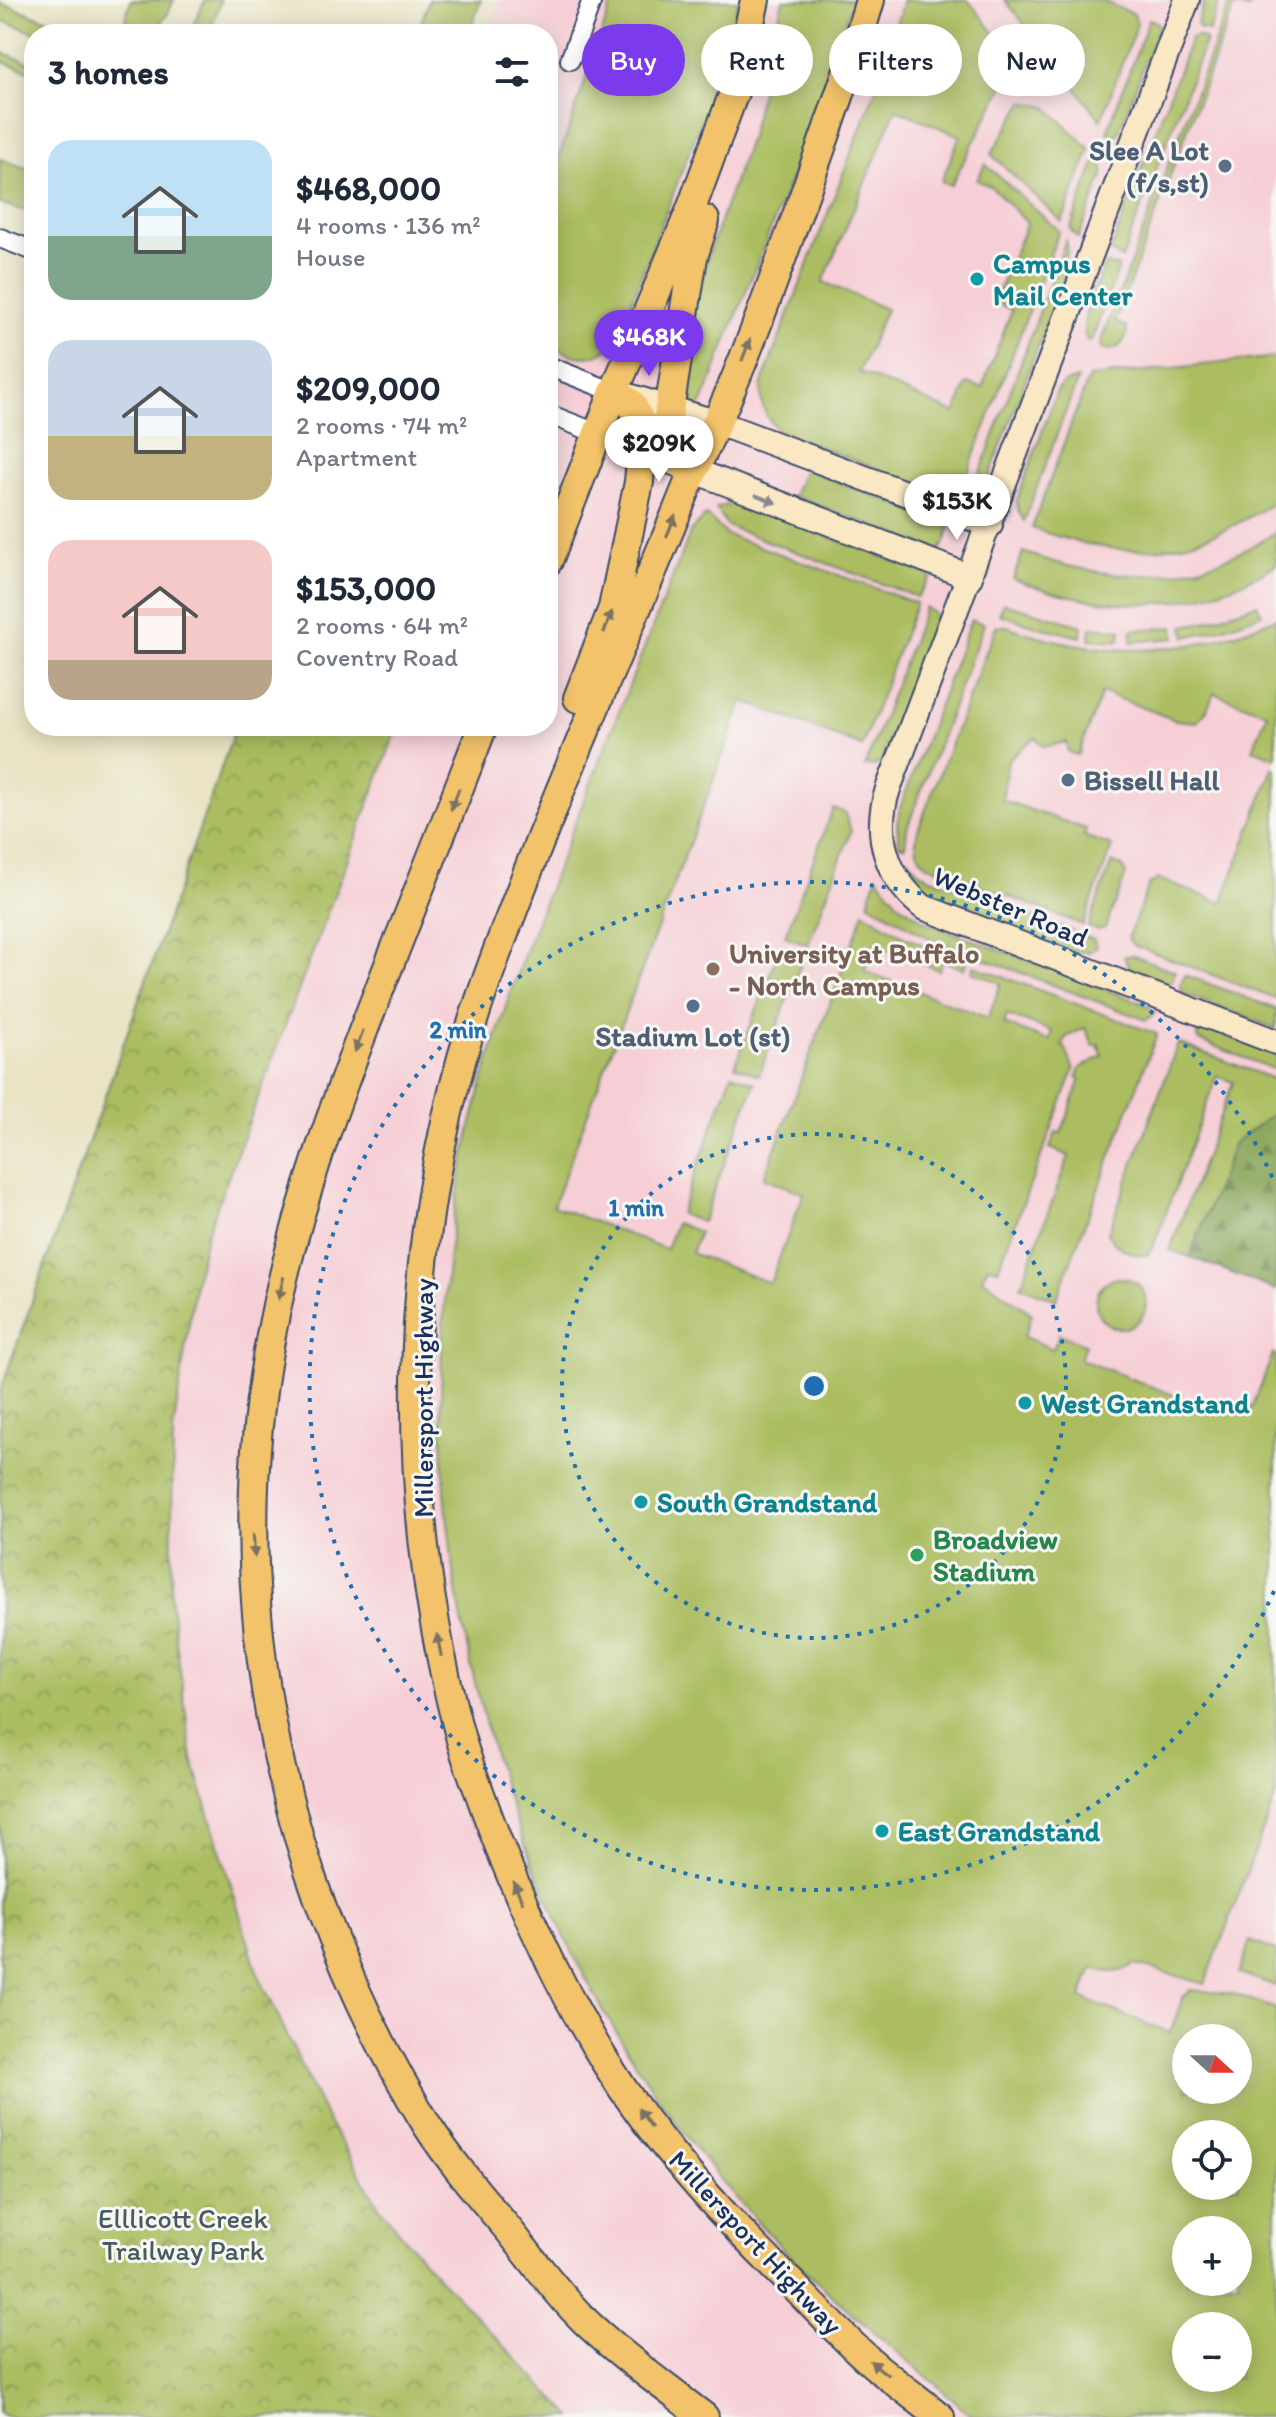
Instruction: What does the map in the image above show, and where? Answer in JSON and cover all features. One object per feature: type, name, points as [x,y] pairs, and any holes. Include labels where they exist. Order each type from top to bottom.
[{"type":"main road","points":[[750,24],[755,0]]},
{"type":"main road","name":"Millersport Highway","points":[[870,0],[857,48],[782,258],[718,423],[693,472],[554,804],[471,1027],[448,1115],[428,1218],[418,1337],[417,1449],[423,1550],[439,1646],[461,1740],[504,1860],[551,1965],[607,2065],[668,2150],[728,2221],[870,2361],[940,2417]]},
{"type":"main road","points":[[558,536],[614,392],[690,212],[733,96]]},
{"type":"main road","points":[[693,472],[675,458],[667,423],[693,257],[714,192],[734,96]]},
{"type":"main road","points":[[554,804],[575,706],[613,608],[639,482],[642,451],[640,421],[631,403],[614,392]]},
{"type":"main road","points":[[479,736],[329,1117],[289,1254],[272,1330],[257,1423],[253,1525],[256,1611],[267,1707],[302,1849],[336,1948],[428,2127],[585,2321],[704,2417]]},
{"type":"street","points":[[570,60],[592,0]]},
{"type":"street","name":"Webster Road","points":[[1187,0],[884,800],[881,826],[883,844],[893,873],[912,898],[934,912],[1276,1042]]},
{"type":"street","points":[[0,238],[24,247]]},
{"type":"street","points":[[558,370],[614,392],[718,423],[990,525]]},
{"type":"street","points":[[558,418],[970,577]]},
{"type":"shaded area","name":"University at Buffalo - North Campus","points":[[499,0],[1276,0],[1276,2417],[9,2417],[0,2413],[0,1392],[232,736],[558,736],[558,24],[491,24]]},
{"type":"green space","points":[[131,0],[174,0],[158,24],[127,24],[125,18]]},
{"type":"green space","points":[[205,0],[221,0],[213,24],[194,24]]},
{"type":"green space","points":[[429,0],[481,0],[473,24],[421,24]]},
{"type":"green space","points":[[613,0],[739,0],[732,24],[701,24],[701,96],[711,96],[619,334],[604,351],[586,357],[558,348],[558,160],[582,90],[582,96],[685,96],[685,24],[605,24]]},
{"type":"green space","points":[[783,0],[853,0],[845,24],[829,24],[829,70],[798,160],[702,403],[696,410],[679,401],[695,303],[709,253],[750,137],[760,96],[813,96],[813,24],[777,24]]},
{"type":"green space","points":[[903,0],[968,0],[987,24],[978,24],[978,96],[998,96],[951,185],[941,182],[960,136],[896,109],[823,282],[886,309],[859,372],[955,413],[967,383],[982,388],[1012,310],[994,302],[1027,223],[992,187],[977,180],[985,164],[1059,231],[964,483],[953,498],[783,433],[768,417],[761,398],[762,383],[873,96],[962,96],[962,24],[896,24]]},
{"type":"green space","points":[[1005,0],[1100,0],[1134,14],[1137,24],[1101,120],[1082,96],[1085,96],[1085,24],[1024,24]]},
{"type":"green space","points":[[1205,0],[1220,0],[1209,31],[1199,28],[1197,23]]},
{"type":"green space","points":[[1231,0],[1253,0],[1249,9],[1234,6],[1115,322],[1127,327],[1126,337],[1117,347],[1102,350],[1101,341]]},
{"type":"green space","points":[[0,3],[60,24],[24,24],[24,29],[0,20]]},
{"type":"green space","points":[[1149,19],[1159,26],[1118,134],[1113,136],[1107,132]]},
{"type":"green space","points":[[1197,36],[1206,40],[1122,258],[1110,252],[1191,38]]},
{"type":"green space","points":[[0,52],[24,60],[24,69],[0,61]]},
{"type":"green space","points":[[1024,102],[1047,107],[1090,149],[1062,222],[991,154]]},
{"type":"green space","points":[[1097,158],[1103,167],[1103,176],[1078,238],[1070,229]]},
{"type":"green space","points":[[0,159],[24,167],[24,211],[0,203]]},
{"type":"green space","points":[[1066,240],[1068,250],[1064,262],[1069,264],[987,483],[971,498]]},
{"type":"green space","points":[[1105,264],[1119,267],[1092,339],[1088,342],[1084,325],[1086,314]]},
{"type":"green space","points":[[1276,357],[1276,501],[1215,534],[1158,549],[1129,550],[1099,546],[1032,528],[1089,377]]},
{"type":"green space","points":[[1078,379],[1024,521],[1018,511],[1017,500],[1057,391],[1064,383]]},
{"type":"green space","points":[[804,469],[950,524],[946,541],[939,551],[793,496]]},
{"type":"green space","points":[[742,504],[931,577],[917,597],[727,526],[716,508]]},
{"type":"green space","points":[[706,515],[727,535],[916,603],[862,746],[743,701],[553,1206],[666,1249],[676,1223],[699,1232],[691,1253],[770,1283],[804,1193],[764,1178],[864,912],[907,938],[966,963],[964,969],[943,961],[939,970],[874,945],[864,971],[988,1018],[1001,983],[972,972],[974,966],[1157,1034],[1056,1300],[1021,1286],[1069,1156],[1050,1148],[1056,1132],[1061,1133],[1081,1079],[1077,1077],[1080,1068],[1103,1056],[1085,1028],[1066,1037],[1062,1046],[1074,1070],[998,1269],[988,1266],[982,1278],[1032,1314],[1024,1337],[1053,1349],[1059,1334],[1085,1344],[1080,1359],[1220,1413],[1226,1398],[1252,1408],[1273,1354],[1276,1355],[1276,1795],[1205,1984],[1134,1964],[1114,1972],[1092,1968],[1081,1998],[1170,2033],[1172,2027],[1172,2104],[1252,2104],[1252,2024],[1173,2024],[1183,1997],[1190,1990],[1235,1994],[1276,2009],[1276,2417],[988,2417],[974,2416],[965,2410],[827,2291],[724,2183],[636,2064],[564,1936],[508,1799],[469,1657],[447,1511],[442,1363],[454,1215],[474,1114],[503,1016],[556,871],[691,531]],"holes":[[[1007,1015],[1052,1031],[1049,1041],[1004,1024]]]},
{"type":"green space","points":[[1276,532],[1276,565],[1211,594],[1179,601],[1113,603],[1080,598],[1013,579],[1023,552],[1089,570],[1152,575],[1214,563]]},
{"type":"green space","points":[[1004,603],[1082,626],[1081,637],[999,614]]},
{"type":"green space","points":[[1257,604],[1262,614],[1186,637],[1184,626]]},
{"type":"green space","points":[[925,607],[936,615],[881,761],[865,766]]},
{"type":"green space","points":[[1276,618],[1276,758],[1253,749],[1267,713],[1214,693],[1207,710],[1197,722],[1175,720],[1102,692],[1078,755],[1068,752],[1066,742],[1044,747],[1035,737],[1008,760],[1002,800],[1086,829],[1084,836],[1112,846],[1083,925],[928,865],[920,857],[916,843],[919,827],[996,626],[1075,644],[1142,650],[1208,641]]},
{"type":"green space","points":[[971,620],[984,624],[907,828],[905,847],[899,845],[897,824],[900,808]]},
{"type":"green space","points":[[1091,627],[1121,630],[1119,641],[1090,639]]},
{"type":"green space","points":[[1174,627],[1175,638],[1131,642],[1132,630]]},
{"type":"green space","name":"Elllicott Creek Trailway Park","points":[[232,736],[394,736],[207,1233],[196,1277],[173,1432],[171,1605],[192,1758],[258,1974],[327,2119],[381,2209],[426,2264],[572,2417],[9,2417],[0,2413],[0,1392]]},
{"type":"green space","points":[[1273,768],[1276,769],[1276,999],[1133,945],[1128,938],[1149,884],[1159,879],[1222,903]]},
{"type":"green space","points":[[833,808],[845,813],[851,831],[808,945],[785,936]]},
{"type":"green space","points":[[909,859],[926,876],[1094,940],[1096,947],[1089,952],[1074,952],[943,902],[918,884],[905,864]]},
{"type":"green space","points":[[1112,862],[1123,867],[1126,875],[1105,928],[1097,930],[1088,927]]},
{"type":"green space","points":[[877,876],[898,903],[930,924],[1142,1003],[1155,1014],[1146,1020],[929,938],[868,902]]},
{"type":"green space","points":[[781,946],[804,955],[759,1075],[735,1066]]},
{"type":"green space","points":[[1131,955],[1175,971],[1172,981],[1165,987],[1132,973],[1124,957]]},
{"type":"green space","points":[[1185,975],[1276,1009],[1276,1029],[1182,993],[1181,984]]},
{"type":"green space","points":[[1202,1027],[1276,1055],[1276,1070],[1198,1040],[1196,1028]]},
{"type":"green space","points":[[1178,1043],[1276,1080],[1276,1112],[1234,1143],[1190,1257],[1170,1250],[1233,1082],[1217,1076],[1154,1244],[1147,1255],[1136,1254],[1118,1246],[1108,1233]]},
{"type":"green space","points":[[732,1074],[755,1083],[702,1222],[680,1214]]},
{"type":"green space","points":[[1276,1112],[1276,1290],[1190,1257],[1234,1143]]},
{"type":"green space","points":[[1121,1278],[1139,1285],[1146,1303],[1139,1321],[1121,1328],[1103,1321],[1096,1303],[1103,1285]]},
{"type":"green space","points":[[1250,1941],[1276,1951],[1276,1986],[1239,1973]]},
{"type":"place","name":"Slee A Lot (f/s,st)","points":[[1225,166]]},
{"type":"place","name":"Campus Mail Center","points":[[977,279]]},
{"type":"place","name":"Bissell Hall","points":[[1068,780]]},
{"type":"place","name":"University at Buffalo - North Campus","points":[[713,969]]},
{"type":"place","name":"Stadium Lot (st)","points":[[693,1006]]},
{"type":"place","name":"West Grandstand","points":[[1025,1403]]},
{"type":"place","name":"South Grandstand","points":[[641,1502]]},
{"type":"place","name":"Broadview Stadium","points":[[917,1555]]},
{"type":"place","name":"East Grandstand","points":[[882,1831]]}]
